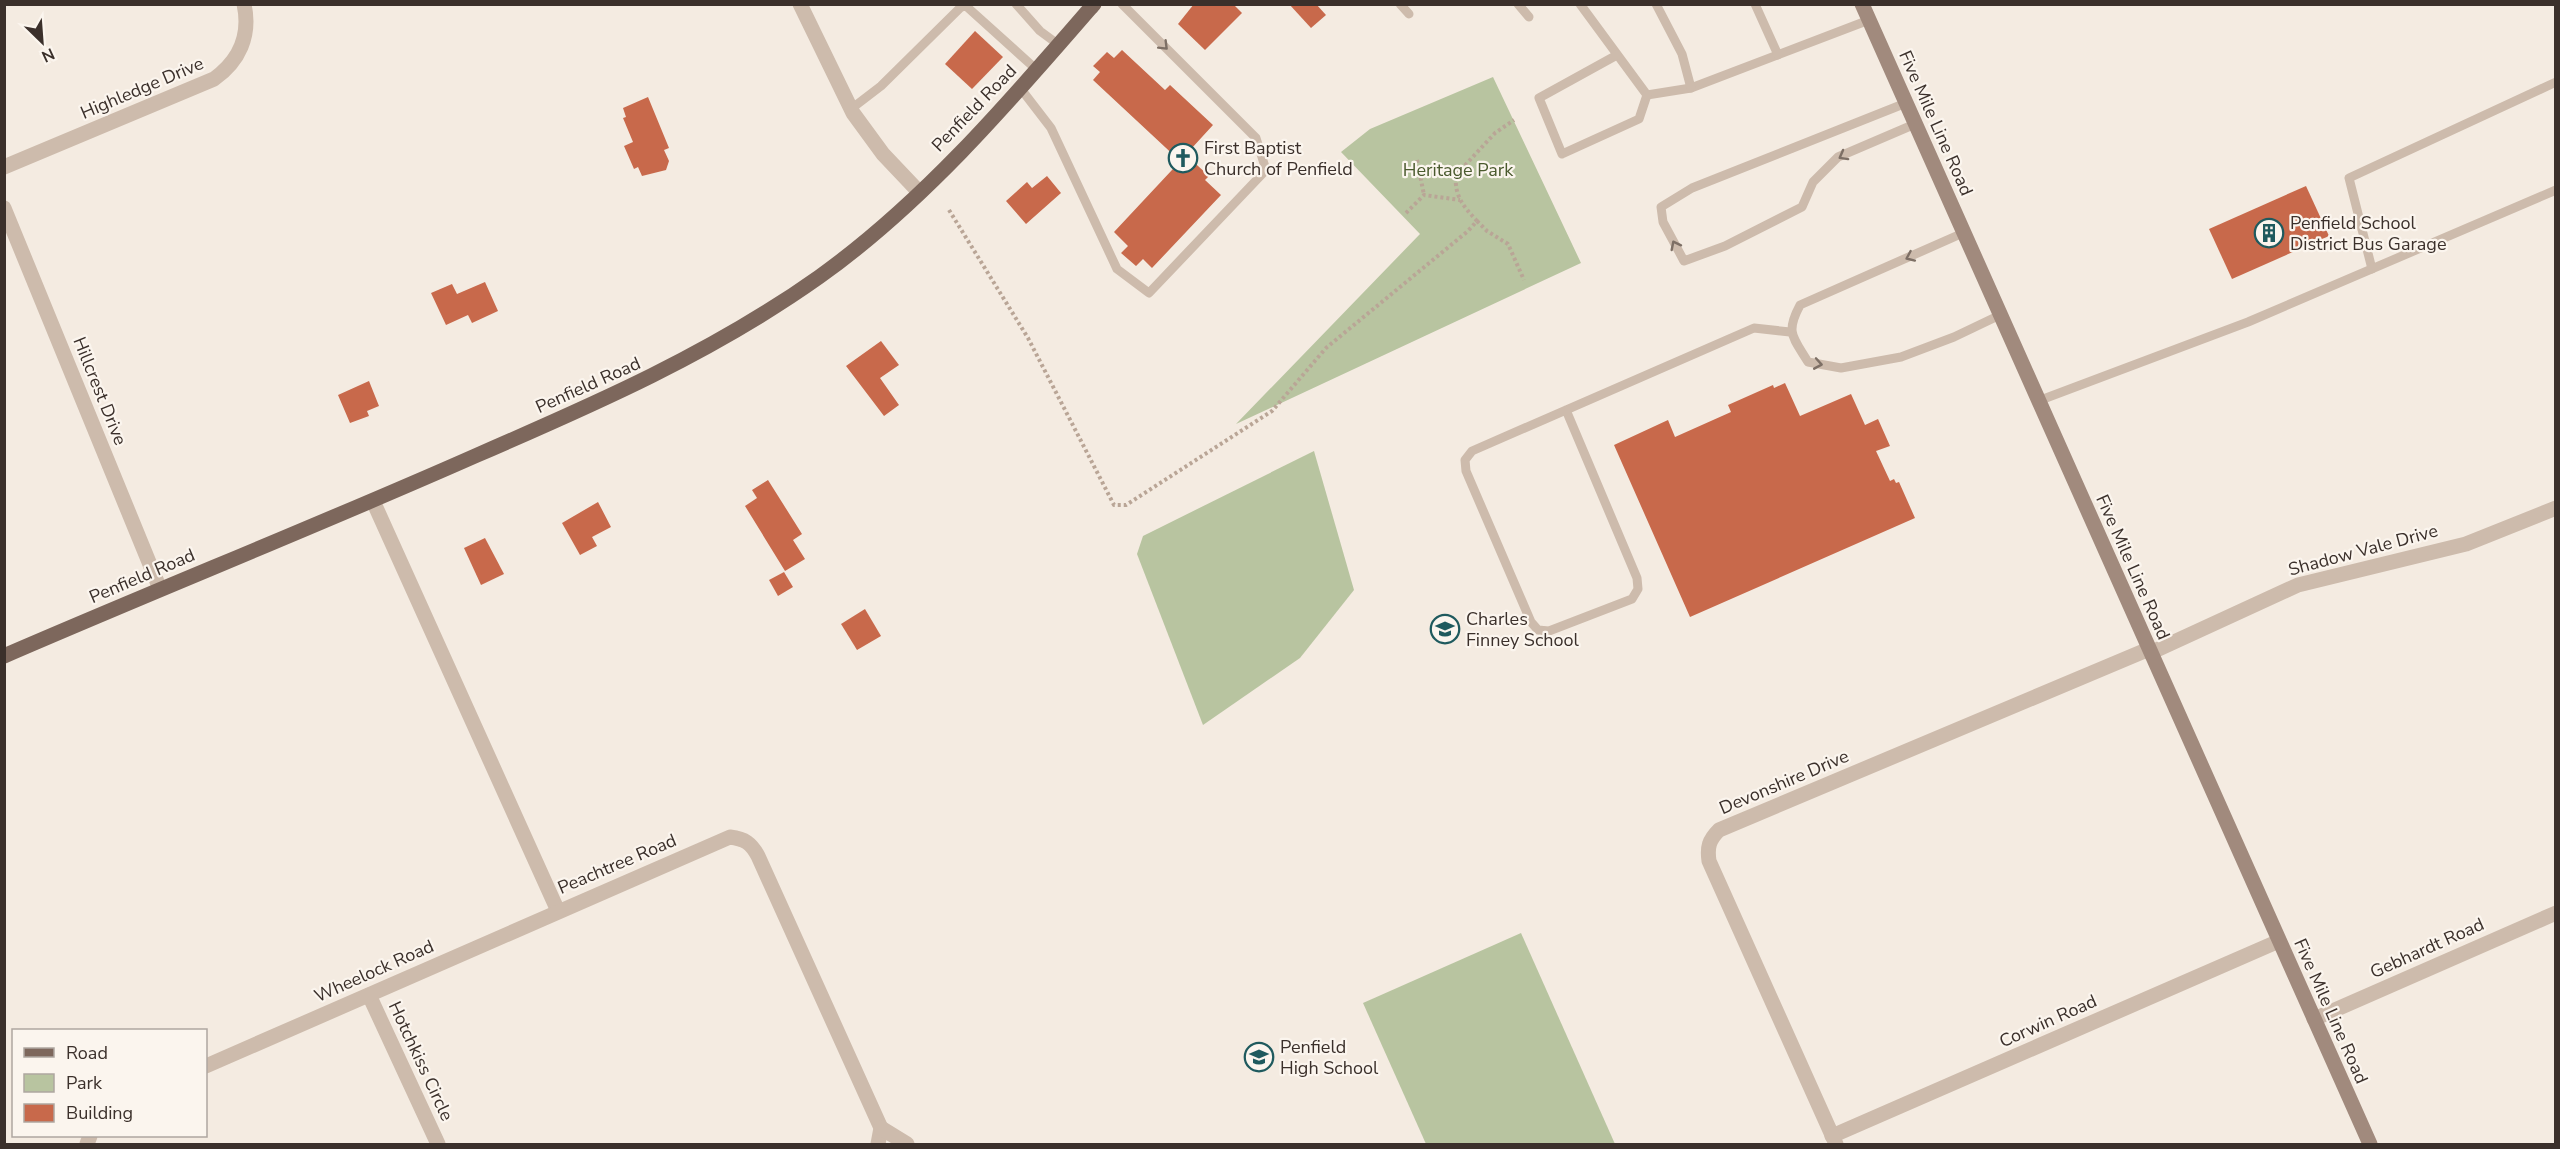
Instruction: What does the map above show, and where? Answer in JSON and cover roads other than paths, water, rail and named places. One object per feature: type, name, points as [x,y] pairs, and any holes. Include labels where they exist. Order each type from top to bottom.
[{"type":"main road","name":"Penfield Road","points":[[4,656],[373,501],[628,390],[713,346],[821,276],[919,192],[995,117],[1094,4]]},
{"type":"main road","name":"Five Mile Line Road","points":[[1862,4],[2370,1144]]},
{"type":"street","name":"Highledge Drive","points":[[4,167],[214,80],[228,69],[239,55],[247,18],[244,4]]},
{"type":"street","points":[[800,4],[851,109],[883,154],[919,192]]},
{"type":"street","name":"Hillcrest Drive","points":[[4,208],[160,589]]},
{"type":"street","name":"Peachtree Road","points":[[373,501],[558,911],[730,837],[742,839],[751,844],[881,1128]]},
{"type":"street","name":"Shadow Vale Drive","points":[[2150,651],[2298,585],[2466,544],[2556,508]]},
{"type":"street","name":"Devonshire Drive","points":[[1834,1140],[1709,861],[1710,839],[1719,830],[2150,651]]},
{"type":"street","name":"Wheelock Road","points":[[207,1066],[558,911]]},
{"type":"street","name":"Gebhardt Road","points":[[2314,1019],[2556,913]]},
{"type":"street","name":"Corwin Road","points":[[1834,1140],[2279,941]]},
{"type":"street","name":"Hotchkiss Circle","points":[[369,995],[438,1144]]},
{"type":"street","points":[[878,1144],[881,1128],[907,1144]]},
{"type":"lane","points":[[1016,4],[1040,31],[1059,45]]},
{"type":"lane","points":[[1021,89],[1051,128],[1117,269],[1149,293],[1266,170],[1256,138],[1122,4]]},
{"type":"lane","points":[[1400,4],[1409,14]]},
{"type":"lane","points":[[1518,4],[1529,17]]},
{"type":"lane","points":[[1580,4],[1647,95]]},
{"type":"lane","points":[[1656,4],[1682,54],[1691,88]]},
{"type":"lane","points":[[1755,4],[1778,55]]},
{"type":"lane","points":[[851,109],[881,86],[961,7],[966,6],[1037,70]]},
{"type":"lane","points":[[1647,95],[1691,88],[1869,20]]},
{"type":"lane","points":[[1617,55],[1539,98],[1562,154],[1639,119],[1647,95]]},
{"type":"lane","points":[[2372,268],[2349,178],[2556,82]]},
{"type":"lane","points":[[1906,103],[1692,188],[1661,207],[1663,222],[1684,261],[1725,246],[1802,207],[1813,182],[1838,157],[1915,124]]},
{"type":"lane","points":[[2038,401],[2248,322],[2556,190]]},
{"type":"lane","points":[[1963,233],[1800,305],[1791,321],[1790,332],[1808,362],[1841,368],[1901,357],[1954,337],[2000,315]]},
{"type":"lane","points":[[1566,410],[1637,578],[1638,589],[1632,599],[1549,631],[1538,630],[1531,622],[1466,471],[1465,460],[1472,451],[1566,410],[1754,328],[1790,332]]},
{"type":"place","name":"First Baptist Church of Penfield","points":[[1183,158]]},
{"type":"place","name":"Penfield School District Bus Garage","points":[[2269,233]]},
{"type":"place","name":"Charles Finney School","points":[[1445,629]]},
{"type":"place","name":"Penfield High School","points":[[1259,1057]]},
{"type":"park label","name":"Heritage Park","points":[[1458,170]]}]
